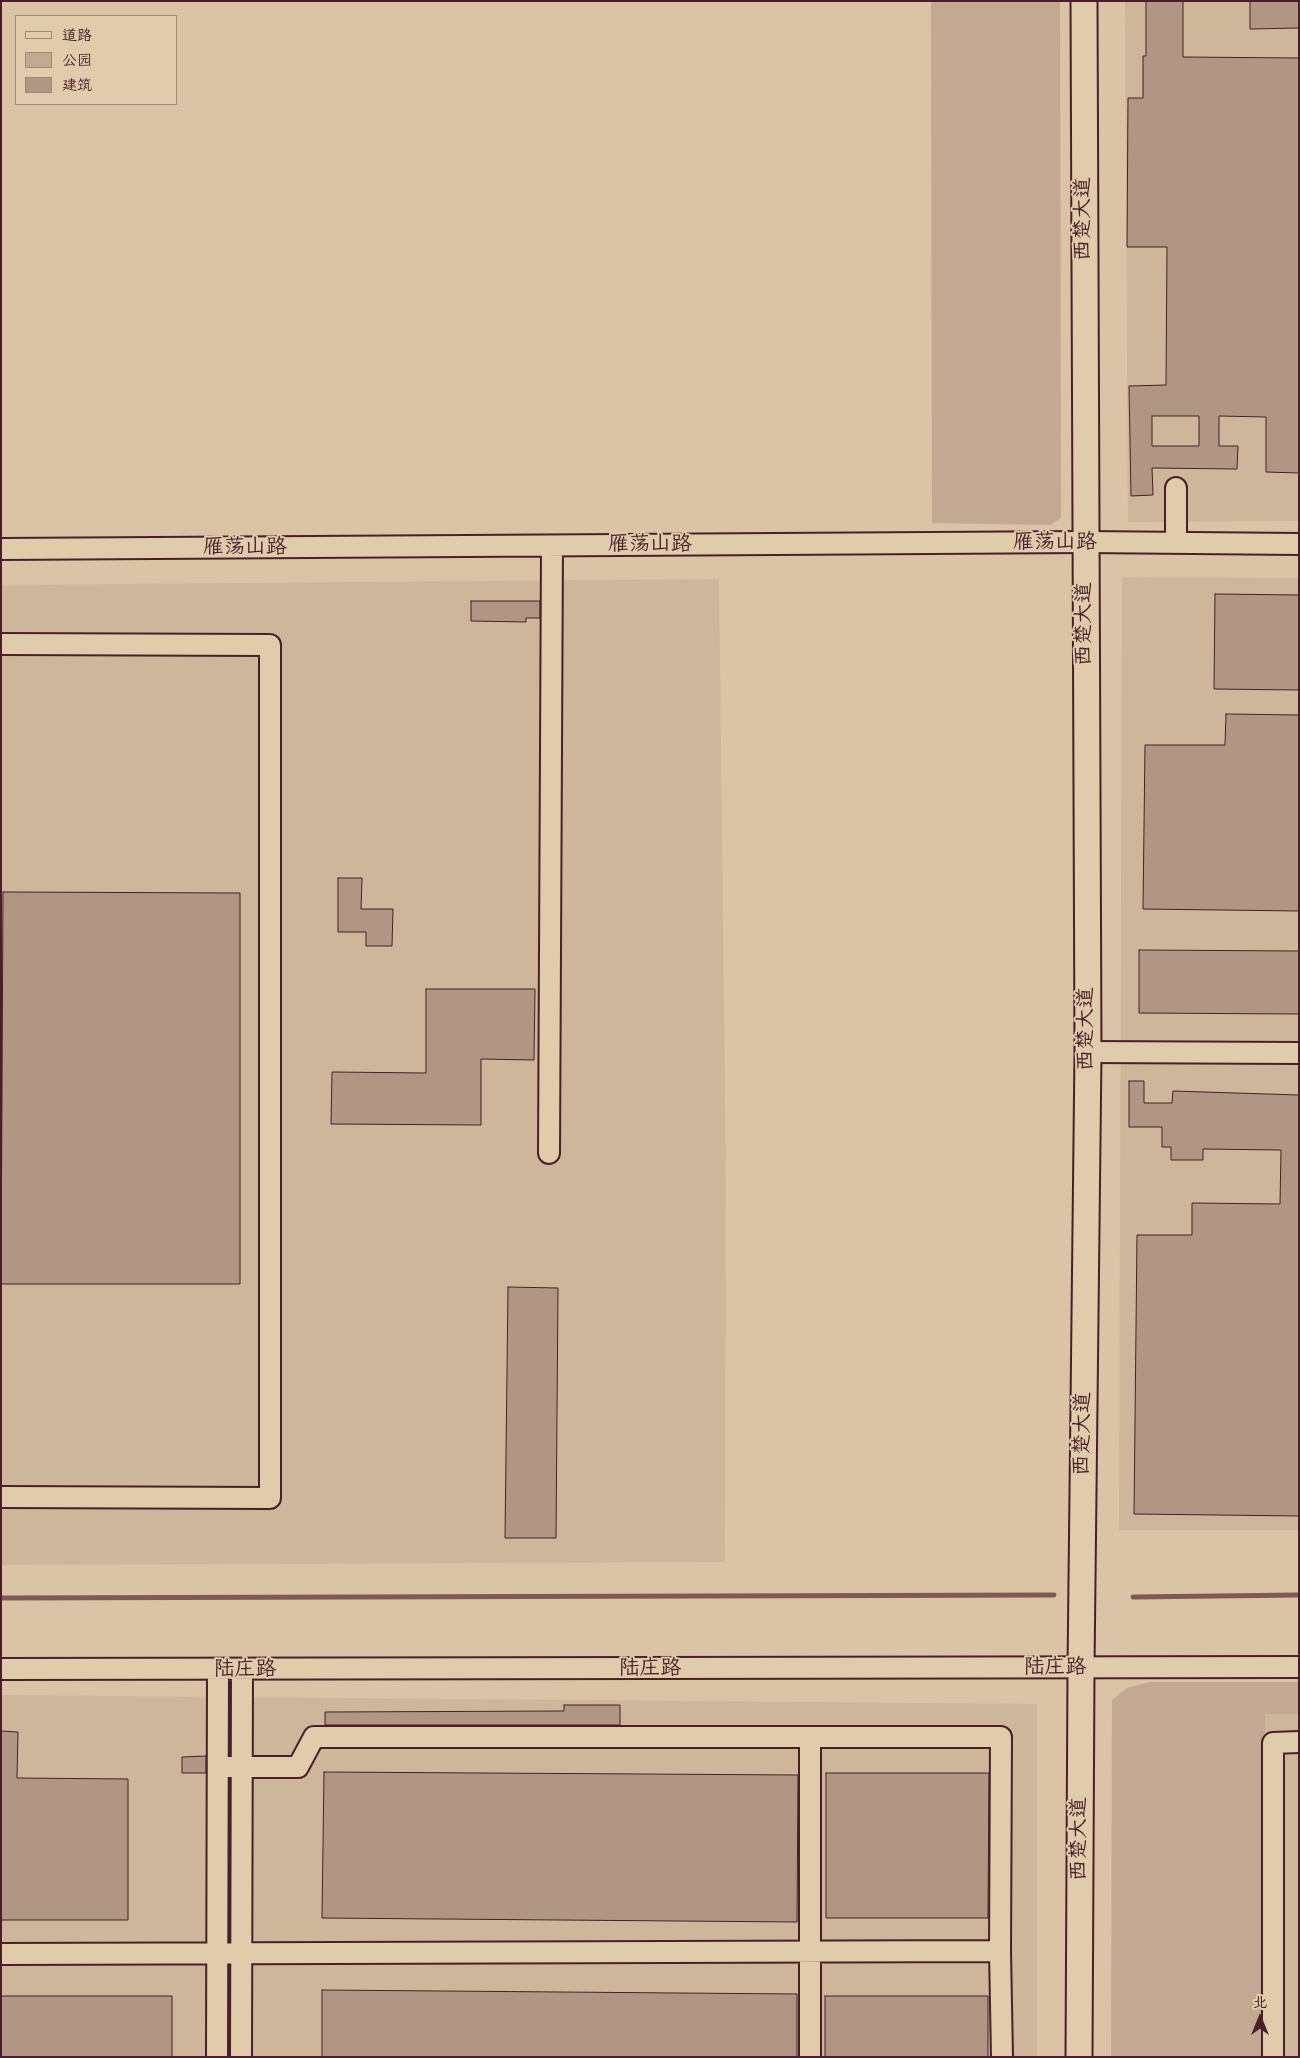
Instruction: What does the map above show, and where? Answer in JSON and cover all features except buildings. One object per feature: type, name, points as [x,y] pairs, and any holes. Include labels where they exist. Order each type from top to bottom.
[{"type":"main road","name":"西楚大道","points":[[1079,2057],[1088,1052],[1084,1]]},
{"type":"street","points":[[1176,488],[1176,543]]},
{"type":"street","name":"雁荡山路","points":[[1,549],[1085,542],[1299,544]]},
{"type":"street","points":[[549,1153],[552,546]]},
{"type":"street","points":[[1,644],[270,645],[270,1498],[1,1497]]},
{"type":"street","points":[[1088,1052],[1299,1053]]},
{"type":"street","name":"陆庄路","points":[[1,1670],[1299,1667]]},
{"type":"street","points":[[217,2057],[218,1670]]},
{"type":"street","points":[[241,2057],[242,1670]]},
{"type":"street","points":[[218,1767],[298,1767],[314,1737],[1001,1737],[1000,1952],[1002,2057]]},
{"type":"street","points":[[810,1737],[810,2057]]},
{"type":"street","points":[[1273,2057],[1274,1743],[1299,1742]]},
{"type":"street","points":[[1,1954],[1000,1952]]},
{"type":"shaded area","points":[[1125,1],[1299,1],[1299,521],[1128,522]]},
{"type":"shaded area","points":[[1122,577],[1299,578],[1299,1530],[1119,1530]]},
{"type":"shaded area","points":[[719,579],[726,1182],[725,1562],[1,1565],[1,585]]},
{"type":"shaded area","points":[[1,1695],[1037,1704],[1037,2057],[1,2057]]},
{"type":"shaded area","points":[[1265,1714],[1299,1714],[1299,2057],[1265,2057]]},
{"type":"green space","points":[[931,1],[1060,1],[1061,518],[1050,525],[932,523]]},
{"type":"green space","points":[[1150,1682],[1299,1682],[1299,1714],[1265,1714],[1265,2057],[1111,2057],[1112,1700],[1127,1688]]},
{"type":"waterway","points":[[1,1598],[1054,1595]]},
{"type":"waterway","points":[[1133,1597],[1299,1595]]}]
